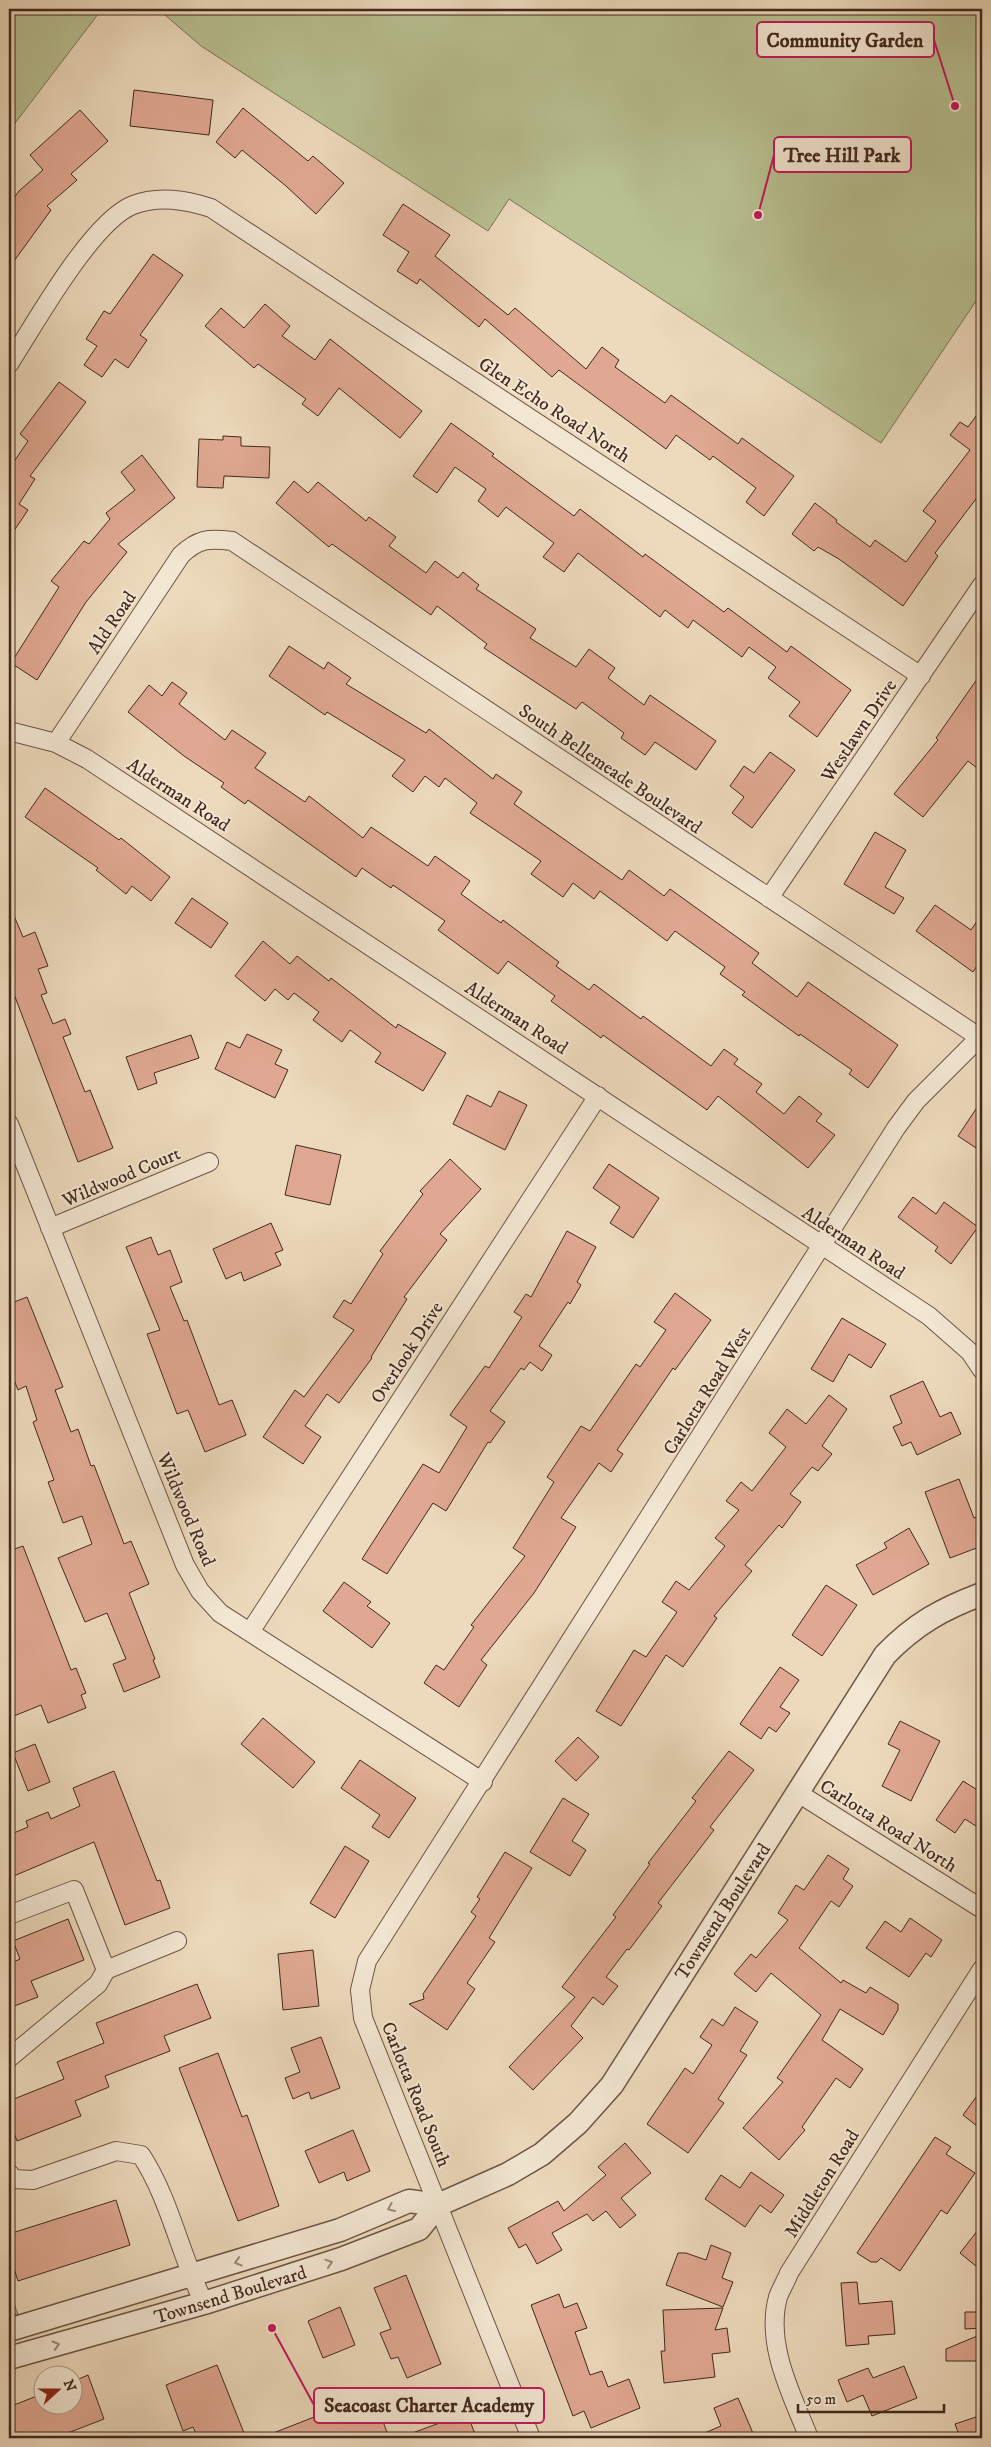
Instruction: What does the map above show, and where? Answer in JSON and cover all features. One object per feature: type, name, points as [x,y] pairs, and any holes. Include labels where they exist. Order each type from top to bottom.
[{"type":"street","name":"Glen Echo Road North","points":[[9,364],[91,238],[114,217],[132,205],[158,199],[186,200],[212,208],[921,676]]},
{"type":"street","name":"Ald Road","points":[[56,743],[181,555],[194,543],[214,539]]},
{"type":"street","name":"South Bellemeade Boulevard","points":[[214,539],[232,541],[769,898],[982,1037]]},
{"type":"street","name":"Westlawn Drive","points":[[769,898],[982,585]]},
{"type":"street","name":"Alderman Road","points":[[9,731],[56,743],[87,759],[946,1328],[970,1352],[982,1370]]},
{"type":"street","name":"Carlotta Road West","points":[[482,1782],[896,1128],[916,1101],[982,1037]]},
{"type":"street","name":"Overlook Drive","points":[[250,1632],[598,1096]]},
{"type":"street","name":"Wildwood Road","points":[[9,1124],[185,1565],[200,1592],[220,1613],[482,1782]]},
{"type":"street","name":"Wildwood Court","points":[[50,1228],[209,1162]]},
{"type":"street","name":"Townsend Boulevard","points":[[9,2358],[204,2303],[341,2260],[420,2228],[438,2205],[508,2174],[542,2154],[578,2123],[612,2085],[885,1656],[906,1634],[934,1616],[982,1594]]},
{"type":"street","name":"Carlotta Road South","points":[[482,1782],[367,1962],[360,1990],[363,2018],[531,2438]]},
{"type":"street","name":"Carlotta Road North","points":[[798,1793],[982,1909]]},
{"type":"street","points":[[9,1915],[74,1890],[106,1970]]},
{"type":"street","points":[[9,2058],[98,1984],[106,1970],[178,1941]]},
{"type":"street","name":"Middleton Road","points":[[809,2438],[781,2367],[775,2328],[778,2298],[789,2272],[982,1970]]},
{"type":"street","points":[[9,2173],[13,2179],[33,2180],[116,2151],[141,2155],[151,2171],[191,2277],[204,2303]]},
{"type":"street","name":"Townsend Boulevard","points":[[9,2330],[191,2277],[340,2230],[409,2201],[438,2205]]},
{"type":"green space","points":[[9,9],[102,9],[9,131]]},
{"type":"green space","points":[[158,9],[982,9],[982,292],[881,443],[509,199],[488,231],[201,46]]},
{"type":"green space","points":[[9,2291],[18,2314],[9,2316]]},
{"type":"building","points":[[134,90],[213,100],[209,135],[130,126]]},
{"type":"building","points":[[243,108],[308,161],[313,156],[344,183],[316,214],[286,186],[242,150],[235,158],[216,142]]},
{"type":"building","points":[[80,110],[108,141],[71,174],[77,180],[47,206],[51,210],[9,268],[9,205],[19,191],[43,170],[30,155]]},
{"type":"building","points":[[403,204],[450,235],[435,256],[508,315],[515,308],[586,369],[602,347],[619,360],[615,367],[665,403],[671,395],[738,444],[742,438],[794,476],[764,516],[746,502],[756,488],[713,456],[710,460],[676,435],[666,449],[559,370],[552,377],[485,319],[479,327],[420,279],[417,284],[397,271],[409,252],[383,235]]},
{"type":"building","points":[[153,254],[183,275],[140,335],[147,340],[128,368],[115,359],[102,377],[84,365],[97,346],[86,339],[104,311],[110,314]]},
{"type":"building","points":[[265,304],[290,326],[282,336],[315,360],[330,339],[422,411],[400,438],[339,388],[318,416],[302,404],[306,399],[258,364],[254,368],[205,326],[221,308],[244,328]]},
{"type":"building","points":[[59,382],[86,402],[30,476],[35,479],[19,504],[28,510],[9,538],[9,469],[28,441],[20,434]]},
{"type":"building","points":[[982,408],[982,491],[935,553],[938,556],[903,606],[839,559],[818,547],[814,551],[792,534],[815,503],[837,520],[836,522],[870,547],[875,540],[906,562],[936,521],[923,511],[970,450],[950,435],[960,422],[968,427]]},
{"type":"building","points":[[451,423],[494,454],[492,456],[574,516],[580,509],[643,557],[645,554],[724,612],[728,608],[787,652],[791,646],[851,690],[817,737],[789,716],[800,702],[768,678],[776,667],[749,647],[742,657],[693,620],[688,628],[665,610],[660,617],[578,553],[564,572],[543,557],[554,543],[506,507],[498,517],[478,501],[486,489],[455,467],[437,493],[413,476]]},
{"type":"building","points":[[223,436],[241,437],[241,446],[270,447],[269,478],[224,476],[223,488],[197,487],[199,439],[223,440]]},
{"type":"building","points":[[142,455],[175,498],[118,544],[127,552],[86,602],[37,680],[11,663],[59,587],[51,581],[84,541],[89,544],[110,519],[106,513],[135,490],[121,472]]},
{"type":"building","points":[[294,481],[308,493],[318,482],[366,521],[369,517],[396,537],[389,546],[426,573],[435,561],[458,578],[463,572],[479,585],[476,589],[536,629],[530,638],[576,667],[589,649],[615,668],[608,678],[644,705],[650,695],[716,741],[696,770],[655,742],[645,755],[621,738],[624,733],[582,702],[576,709],[484,648],[487,644],[437,606],[431,615],[332,544],[329,547],[276,503]]},
{"type":"building","points":[[289,646],[324,669],[328,662],[351,678],[346,684],[426,733],[429,729],[493,779],[496,774],[522,792],[514,804],[622,880],[629,870],[664,896],[670,889],[759,953],[752,963],[797,997],[808,982],[898,1045],[868,1088],[849,1074],[852,1070],[800,1034],[799,1036],[742,995],[745,992],[720,974],[725,967],[675,931],[667,941],[600,891],[594,899],[573,883],[563,897],[531,874],[541,861],[470,813],[477,803],[445,778],[439,787],[425,776],[413,792],[392,776],[405,760],[327,712],[325,715],[269,676]]},
{"type":"building","points":[[982,672],[982,772],[968,761],[923,817],[894,794],[938,740],[936,738]]},
{"type":"building","points":[[172,682],[187,693],[179,704],[225,740],[232,730],[266,753],[255,768],[305,802],[309,796],[363,838],[371,827],[428,866],[435,856],[470,881],[461,894],[501,923],[503,920],[559,962],[556,966],[589,990],[594,984],[641,1019],[643,1016],[711,1066],[724,1049],[738,1059],[734,1064],[762,1084],[756,1092],[784,1114],[799,1096],[822,1114],[816,1121],[835,1135],[808,1168],[718,1096],[707,1110],[603,1035],[601,1038],[551,1001],[555,996],[508,961],[498,974],[438,930],[445,921],[393,885],[391,888],[362,868],[356,877],[248,800],[245,804],[221,787],[224,783],[184,756],[128,712],[149,685],[162,696]]},
{"type":"building","points":[[770,752],[795,770],[752,828],[732,813],[744,797],[730,786],[744,766],[754,773]]},
{"type":"building","points":[[45,788],[119,840],[121,838],[170,877],[151,901],[132,886],[126,894],[96,870],[98,868],[25,817]]},
{"type":"building","points":[[875,832],[906,850],[885,887],[904,898],[894,914],[844,884]]},
{"type":"building","points":[[192,898],[228,923],[211,948],[175,923]]},
{"type":"building","points":[[9,904],[23,937],[35,932],[48,966],[38,969],[47,993],[41,995],[53,1024],[65,1019],[71,1034],[63,1037],[85,1092],[90,1090],[113,1148],[78,1162],[9,981]]},
{"type":"building","points":[[935,905],[971,930],[982,914],[982,958],[973,972],[916,931]]},
{"type":"building","points":[[263,941],[290,964],[297,956],[329,981],[331,978],[396,1028],[398,1024],[446,1053],[423,1091],[375,1062],[381,1053],[350,1030],[342,1042],[313,1020],[319,1012],[294,993],[288,1000],[275,989],[265,1001],[235,976]]},
{"type":"building","points":[[247,1034],[282,1050],[275,1064],[288,1070],[275,1098],[215,1069],[227,1042],[240,1048]]},
{"type":"building","points":[[191,1035],[199,1058],[154,1073],[157,1083],[138,1090],[126,1057]]},
{"type":"building","points":[[499,1091],[527,1105],[505,1150],[453,1124],[467,1095],[491,1107]]},
{"type":"building","points":[[982,1100],[982,1152],[958,1136]]},
{"type":"building","points":[[296,1145],[341,1155],[330,1205],[285,1195]]},
{"type":"building","points":[[450,1159],[481,1189],[440,1234],[447,1240],[404,1297],[407,1299],[372,1358],[339,1403],[327,1394],[305,1426],[321,1437],[303,1464],[263,1437],[295,1390],[304,1397],[354,1330],[333,1317],[344,1300],[351,1304],[383,1254],[380,1251],[423,1194],[420,1191]]},
{"type":"building","points":[[609,1164],[659,1198],[633,1238],[610,1223],[620,1207],[593,1188]]},
{"type":"building","points":[[913,1197],[936,1214],[944,1202],[978,1227],[951,1264],[935,1251],[938,1247],[898,1217]]},
{"type":"building","points":[[271,1223],[283,1250],[275,1253],[281,1265],[244,1281],[241,1272],[226,1279],[213,1249]]},
{"type":"building","points":[[567,1231],[596,1247],[577,1282],[581,1285],[570,1304],[568,1302],[539,1346],[552,1355],[542,1371],[530,1362],[524,1370],[521,1368],[490,1411],[505,1422],[490,1443],[488,1442],[446,1511],[433,1503],[387,1574],[362,1559],[423,1464],[439,1473],[467,1427],[450,1415],[485,1366],[489,1368],[522,1317],[514,1312],[526,1294],[531,1297]]},
{"type":"building","points":[[151,1237],[158,1255],[170,1250],[182,1282],[170,1287],[184,1321],[187,1320],[219,1405],[232,1400],[246,1435],[205,1452],[188,1410],[177,1414],[147,1334],[160,1330],[126,1247]]},
{"type":"building","points":[[675,1293],[711,1320],[675,1370],[673,1368],[617,1450],[623,1454],[611,1472],[599,1463],[561,1518],[576,1527],[534,1593],[481,1660],[487,1665],[459,1707],[424,1683],[436,1665],[444,1670],[474,1627],[471,1625],[525,1556],[513,1548],[554,1482],[547,1477],[581,1426],[590,1431],[636,1364],[640,1367],[666,1330],[654,1322]]},
{"type":"building","points":[[27,1297],[63,1387],[55,1390],[71,1432],[78,1429],[91,1466],[94,1465],[124,1544],[131,1541],[149,1584],[129,1593],[155,1659],[153,1660],[160,1677],[124,1692],[113,1664],[126,1659],[107,1613],[85,1622],[58,1558],[92,1544],[82,1516],[63,1523],[48,1482],[54,1480],[33,1422],[37,1420],[26,1386],[18,1390],[9,1367],[9,1304]]},
{"type":"building","points":[[842,1318],[886,1344],[871,1368],[849,1354],[833,1382],[811,1369]]},
{"type":"building","points":[[923,1381],[940,1417],[951,1412],[961,1434],[917,1455],[911,1442],[902,1446],[893,1427],[902,1423],[890,1396]]},
{"type":"building","points":[[829,1395],[847,1409],[822,1446],[832,1454],[818,1471],[812,1467],[790,1494],[801,1502],[782,1528],[779,1525],[745,1565],[752,1571],[714,1616],[717,1618],[683,1667],[666,1655],[621,1726],[596,1711],[634,1650],[646,1657],[677,1612],[662,1602],[676,1581],[689,1590],[725,1546],[715,1538],[739,1510],[726,1501],[741,1482],[752,1491],[786,1447],[769,1433],[787,1409],[806,1424]]},
{"type":"building","points":[[959,1479],[974,1518],[982,1515],[982,1546],[950,1558],[925,1492]]},
{"type":"building","points":[[909,1528],[929,1564],[873,1595],[856,1565],[887,1548],[884,1543]]},
{"type":"building","points":[[23,1546],[71,1670],[76,1668],[86,1693],[81,1695],[86,1708],[48,1723],[41,1705],[9,1718],[9,1551]]},
{"type":"building","points":[[344,1582],[371,1602],[367,1606],[390,1623],[372,1648],[323,1611]]},
{"type":"building","points":[[826,1585],[857,1605],[822,1656],[792,1635]]},
{"type":"building","points":[[780,1667],[799,1680],[780,1707],[790,1713],[776,1732],[769,1727],[761,1739],[740,1724]]},
{"type":"building","points":[[263,1718],[315,1762],[293,1788],[241,1744]]},
{"type":"building","points":[[900,1721],[940,1741],[911,1801],[882,1786],[900,1750],[888,1744]]},
{"type":"building","points":[[578,1737],[599,1757],[576,1781],[555,1761]]},
{"type":"building","points":[[35,1744],[50,1782],[28,1791],[13,1753]]},
{"type":"building","points":[[729,1751],[754,1770],[710,1827],[714,1830],[658,1903],[662,1906],[606,1977],[618,1986],[603,2005],[593,1997],[571,2026],[583,2038],[533,2090],[509,2067],[575,1997],[562,1987],[616,1917],[613,1915],[650,1864],[648,1863],[696,1801],[692,1798]]},
{"type":"building","points":[[360,1760],[416,1798],[389,1838],[372,1827],[380,1815],[341,1788]]},
{"type":"building","points":[[114,1771],[157,1881],[160,1880],[170,1908],[125,1925],[94,1842],[9,1878],[9,1835],[28,1827],[26,1821],[48,1812],[51,1819],[80,1806],[73,1788]]},
{"type":"building","points":[[963,1781],[982,1793],[982,1830],[965,1819],[955,1833],[936,1820]]},
{"type":"building","points":[[563,1798],[589,1814],[572,1841],[586,1850],[570,1876],[530,1852]]},
{"type":"building","points":[[345,1846],[369,1861],[335,1918],[310,1903]]},
{"type":"building","points":[[505,1852],[532,1868],[489,1938],[495,1942],[467,1983],[475,1989],[447,2030],[409,2004],[424,1999],[423,1994],[476,1916],[471,1912],[480,1899],[477,1897]]},
{"type":"building","points":[[828,1855],[849,1869],[843,1879],[853,1886],[839,1907],[831,1901],[799,1948],[841,1983],[843,1980],[866,1993],[870,1987],[898,2004],[898,2010],[883,2035],[840,2009],[822,2040],[863,2069],[850,2088],[836,2078],[802,2127],[805,2130],[779,2160],[743,2128],[783,2082],[777,2078],[821,2015],[771,1973],[756,1992],[734,1974],[751,1954],[756,1958],[788,1920],[778,1913],[796,1885],[804,1890]]},
{"type":"building","points":[[910,1918],[942,1940],[931,1957],[926,1953],[909,1977],[866,1948],[885,1921],[901,1932]]},
{"type":"building","points":[[68,1919],[84,1960],[31,1981],[38,1997],[9,2008],[9,1964],[20,1959],[13,1941]]},
{"type":"building","points":[[313,1950],[319,2006],[283,2010],[278,1954]]},
{"type":"building","points":[[197,1984],[211,2018],[164,2036],[170,2051],[105,2076],[109,2087],[75,2101],[81,2116],[17,2141],[9,2119],[9,2101],[64,2079],[57,2062],[104,2043],[96,2023]]},
{"type":"building","points":[[735,2007],[758,2022],[740,2051],[747,2055],[718,2099],[724,2103],[688,2153],[647,2124],[685,2068],[693,2074],[712,2045],[700,2037],[712,2019],[723,2026]]},
{"type":"building","points":[[321,2037],[340,2088],[311,2099],[309,2092],[293,2099],[285,2078],[300,2072],[291,2048]]},
{"type":"building","points":[[218,2053],[242,2117],[247,2115],[279,2206],[238,2221],[179,2068]]},
{"type":"building","points":[[982,2089],[982,2130],[963,2115]]},
{"type":"building","points":[[353,2130],[370,2171],[347,2181],[344,2172],[319,2183],[305,2151]]},
{"type":"building","points":[[935,2137],[951,2147],[946,2154],[975,2173],[947,2214],[941,2210],[900,2271],[881,2258],[877,2262],[871,2262],[857,2253]]},
{"type":"building","points":[[625,2143],[651,2173],[621,2198],[636,2215],[620,2228],[606,2211],[593,2221],[587,2214],[552,2233],[562,2250],[537,2264],[526,2244],[519,2248],[508,2228],[558,2201],[564,2211],[606,2175],[598,2167]]},
{"type":"building","points":[[751,2172],[784,2195],[771,2213],[760,2205],[745,2227],[705,2199],[721,2175],[740,2188]]},
{"type":"building","points":[[116,2200],[130,2245],[18,2281],[9,2253],[9,2234]]},
{"type":"building","points":[[982,2225],[982,2271],[960,2253]]},
{"type":"building","points":[[711,2245],[731,2253],[722,2278],[733,2282],[723,2307],[666,2285],[678,2253],[686,2253],[706,2260]]},
{"type":"building","points":[[406,2275],[441,2364],[407,2378],[398,2357],[391,2359],[380,2333],[391,2329],[374,2288]]},
{"type":"building","points":[[857,2282],[859,2304],[892,2301],[895,2334],[868,2336],[869,2344],[846,2346],[841,2283]]},
{"type":"building","points":[[559,2294],[564,2308],[577,2303],[587,2328],[575,2332],[590,2375],[602,2371],[608,2387],[629,2379],[640,2408],[591,2428],[584,2411],[573,2416],[531,2305]]},
{"type":"building","points":[[340,2307],[355,2345],[323,2358],[308,2321]]},
{"type":"building","points":[[723,2308],[715,2330],[727,2328],[730,2352],[712,2354],[715,2377],[664,2383],[661,2351],[665,2351],[663,2310]]},
{"type":"building","points":[[965,2312],[982,2312],[982,2328],[965,2329]]},
{"type":"building","points":[[982,2334],[982,2361],[946,2361],[946,2349]]},
{"type":"building","points":[[217,2365],[246,2438],[198,2438],[193,2427],[183,2431],[166,2385]]},
{"type":"building","points":[[904,2366],[917,2398],[872,2416],[863,2395],[847,2402],[838,2380],[868,2368],[873,2378]]},
{"type":"building","points":[[88,2375],[104,2419],[55,2438],[9,2438],[9,2407],[32,2398],[32,2414],[82,2414],[82,2378]]},
{"type":"building","points":[[373,2394],[389,2438],[263,2438],[263,2437]]},
{"type":"building","points":[[738,2398],[755,2438],[693,2438],[721,2426],[714,2408]]},
{"type":"building","points":[[467,2413],[475,2434],[465,2438],[404,2438],[404,2436]]},
{"type":"building","points":[[982,2415],[982,2431],[960,2438],[955,2424]]},
{"type":"place","name":"Community Garden","points":[[955,106]]},
{"type":"place","name":"Tree Hill Park","points":[[758,215]]},
{"type":"place","name":"Seacoast Charter Academy","points":[[272,2328]]}]
